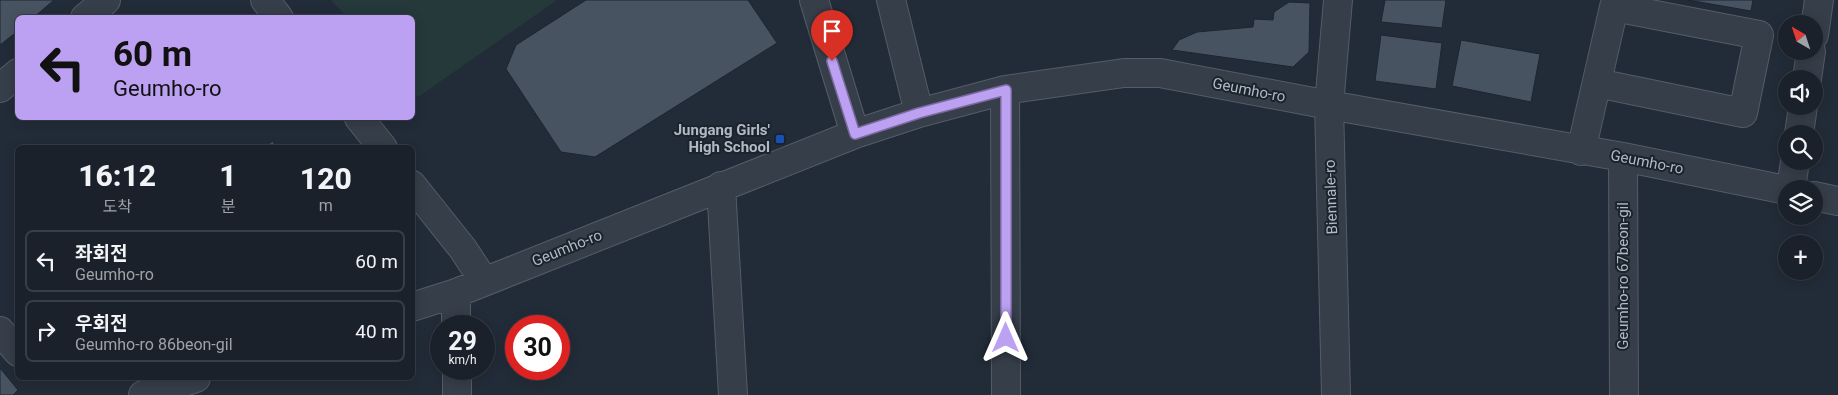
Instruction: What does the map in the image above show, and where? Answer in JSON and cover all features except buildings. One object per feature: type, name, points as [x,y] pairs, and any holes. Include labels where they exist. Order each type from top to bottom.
[{"type":"street","points":[[88,15],[106,0]]},
{"type":"street","points":[[265,0],[277,15]]},
{"type":"street","points":[[814,0],[855,134]]},
{"type":"street","points":[[891,0],[919,113]]},
{"type":"street","name":"Biennale-ro","points":[[1336,395],[1328,105],[1338,0]]},
{"type":"street","points":[[1817,15],[1819,0]]},
{"type":"street","points":[[1581,150],[1614,7],[1759,36],[1743,113],[1597,83]]},
{"type":"street","name":"Geumho-ro","points":[[415,306],[456,293],[855,134],[919,113],[1006,90],[1124,73],[1160,73],[1623,157],[1778,188]]},
{"type":"street","points":[[0,88],[15,76]]},
{"type":"street","points":[[1006,90],[1006,395]]},
{"type":"street","points":[[361,120],[380,145]]},
{"type":"street","name":"Geumho-ro 67beon-gil","points":[[1623,157],[1624,395]]},
{"type":"street","points":[[721,186],[733,395]]},
{"type":"street","points":[[415,189],[463,249],[484,281]]},
{"type":"street","points":[[1823,198],[1838,201]]},
{"type":"street","points":[[456,293],[456,315]]},
{"type":"street","points":[[0,331],[15,348]]},
{"type":"street","points":[[143,395],[190,380]]},
{"type":"street","points":[[457,380],[457,395]]},
{"type":"green space","points":[[331,0],[557,0],[418,97],[415,93],[415,15],[345,15]]},
{"type":"place","name":"Jungang Girls' High School","points":[[780,139]]},
{"type":"route","points":[[832,61],[855,134],[919,113],[1006,90],[1006,338]]}]
